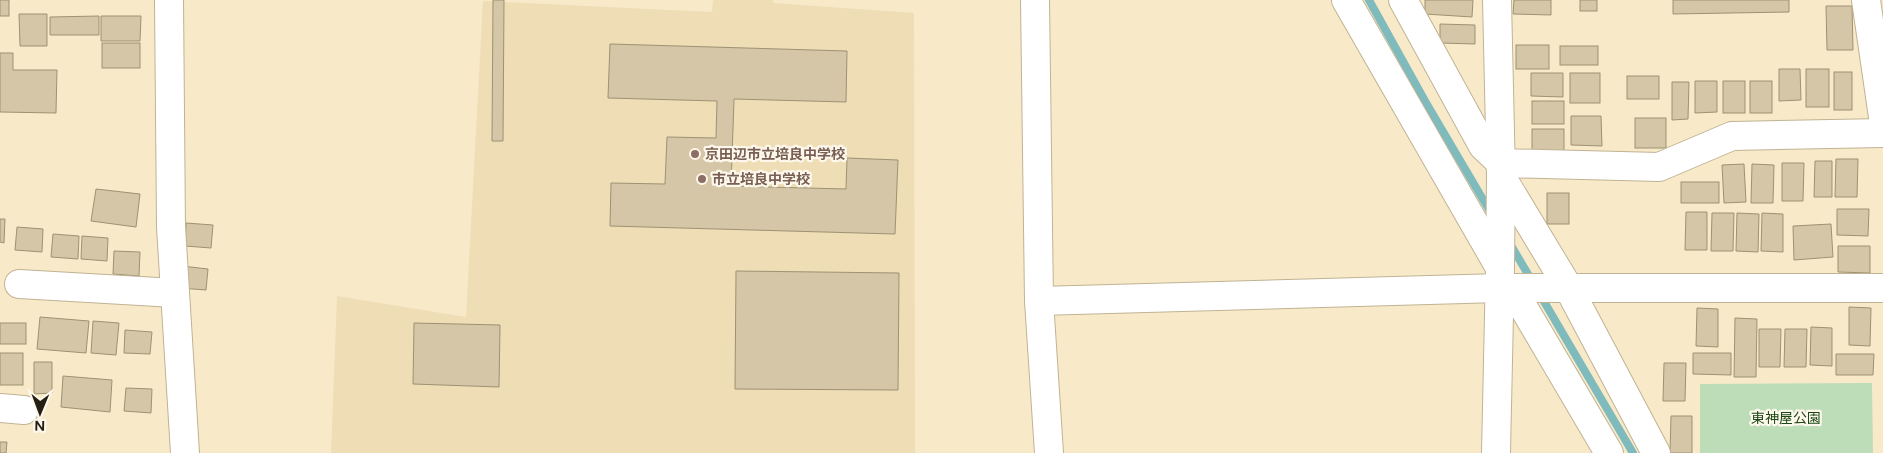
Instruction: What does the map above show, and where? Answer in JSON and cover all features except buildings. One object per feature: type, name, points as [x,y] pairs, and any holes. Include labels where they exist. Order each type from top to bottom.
[{"type":"street","points":[[169,0],[170,227],[186,453]]},
{"type":"street","points":[[1035,0],[1039,302],[1049,453]]},
{"type":"street","points":[[1346,0],[1608,453]]},
{"type":"street","points":[[1403,0],[1482,146],[1501,169],[1656,453]]},
{"type":"street","points":[[1496,453],[1508,283],[1501,169],[1497,0]]},
{"type":"street","points":[[1866,0],[1883,117]]},
{"type":"street","points":[[1501,169],[1659,167],[1732,136],[1883,132]]},
{"type":"street","points":[[1039,302],[1508,283],[1565,287],[1883,288]]},
{"type":"street","points":[[19,284],[175,293]]},
{"type":"shaded area","name":"京田辺市立培良中学校","points":[[713,0],[773,0],[773,3],[914,13],[915,453],[331,453],[337,296],[466,317],[483,1],[712,12]]},
{"type":"green space","name":"東神屋公園","points":[[1872,383],[1873,453],[1700,453],[1700,384]]},
{"type":"waterway","points":[[1369,0],[1425,101],[1491,213]]},
{"type":"waterway","points":[[1509,242],[1532,281]]},
{"type":"waterway","points":[[1539,293],[1633,453]]},
{"type":"place","name":"京田辺市立培良中学校","points":[[695,154]]},
{"type":"place","name":"市立培良中学校","points":[[702,179]]}]
